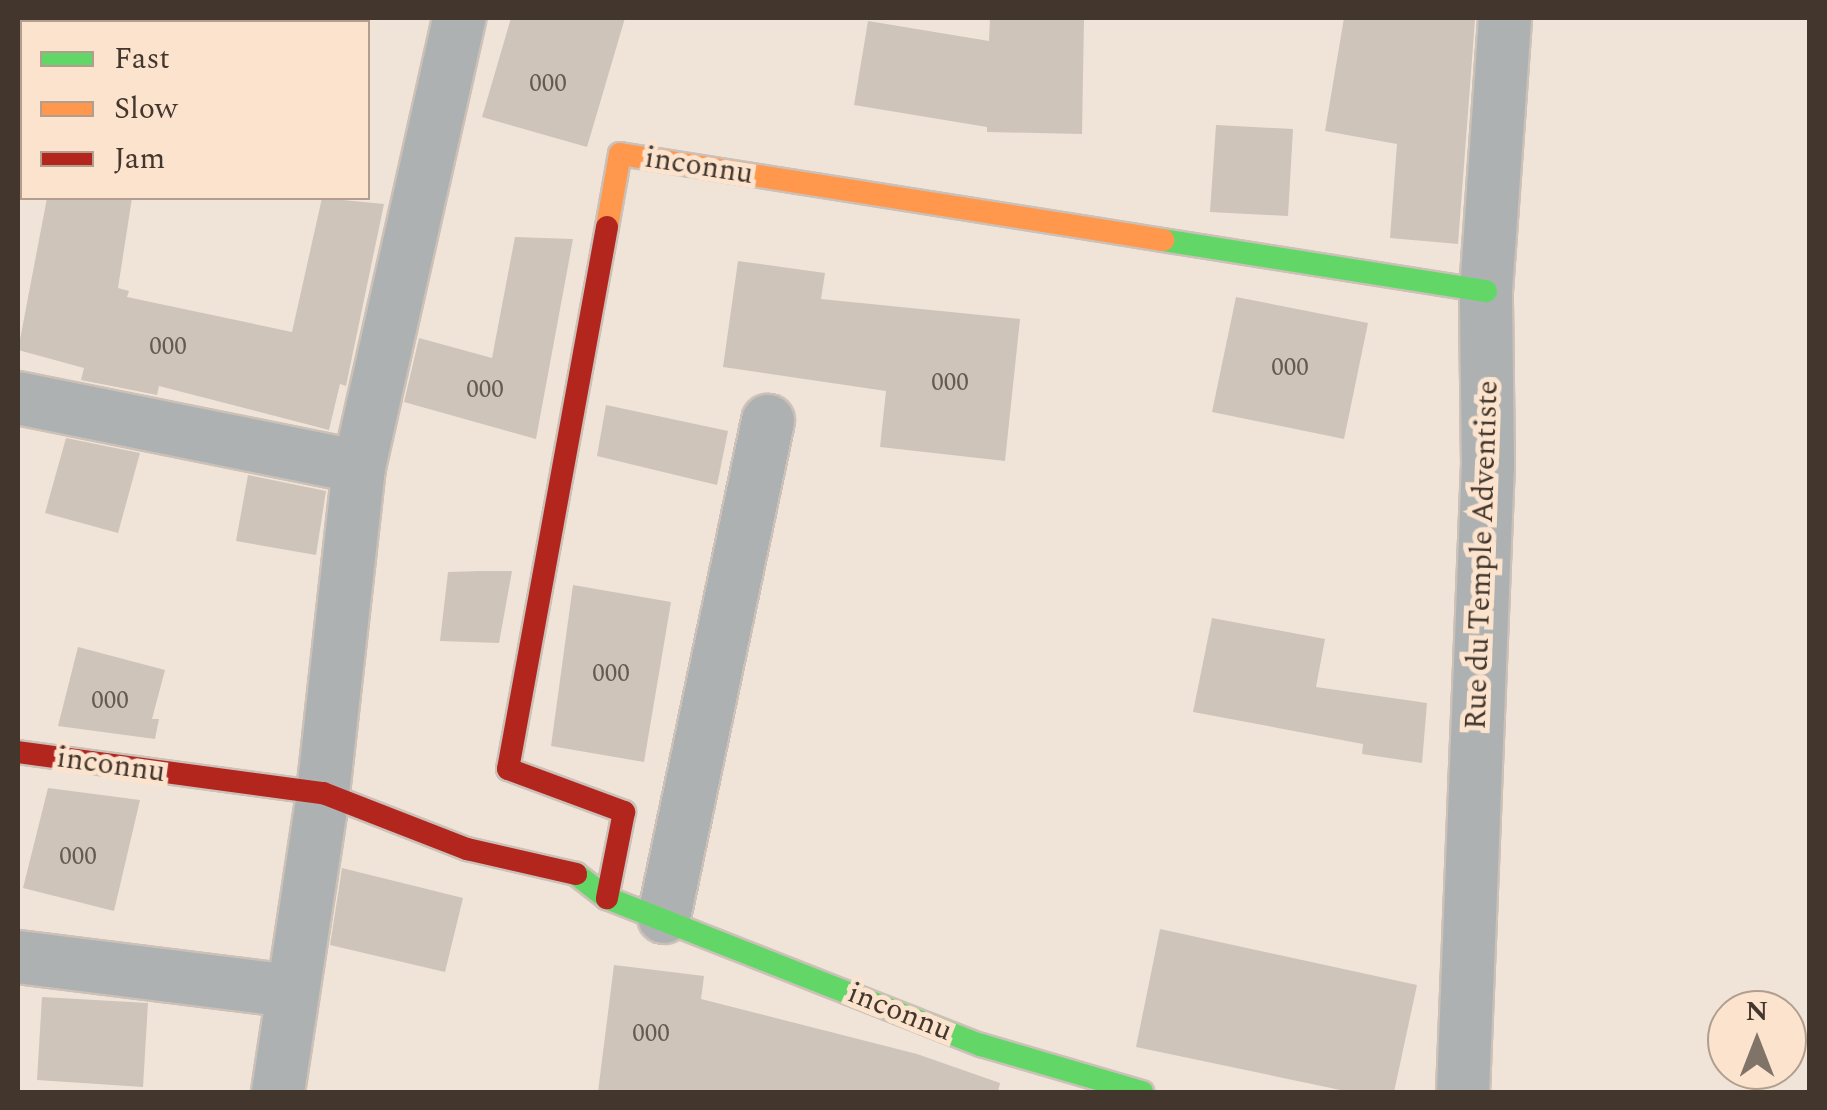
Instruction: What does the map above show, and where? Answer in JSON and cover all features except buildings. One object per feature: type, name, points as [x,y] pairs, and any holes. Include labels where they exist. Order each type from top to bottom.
[{"type":"street","points":[[278,1092],[323,793],[360,467],[459,18]]},
{"type":"street","name":"Rue du Temple Adventiste","points":[[1463,1092],[1488,465],[1486,291],[1505,18]]},
{"type":"street","name":"inconnu","points":[[607,898],[624,812],[508,769],[620,154],[1486,291]]},
{"type":"street","points":[[18,398],[360,467]]},
{"type":"street","points":[[664,917],[768,421]]},
{"type":"street","name":"inconnu","points":[[18,752],[323,793],[467,849],[584,876],[607,898],[664,917],[980,1045],[1142,1092]]},
{"type":"street","points":[[18,957],[291,991]]},
{"type":"traffic: fast","points":[[1163,240],[1486,291]]},
{"type":"traffic: fast","points":[[576,874],[607,898],[981,1045],[1142,1092]]},
{"type":"traffic: slow","points":[[607,227],[620,154],[1163,240]]},
{"type":"traffic: jam","points":[[607,227],[508,769],[624,812],[607,898]]},
{"type":"traffic: jam","points":[[18,752],[323,793],[467,849],[576,874]]}]
